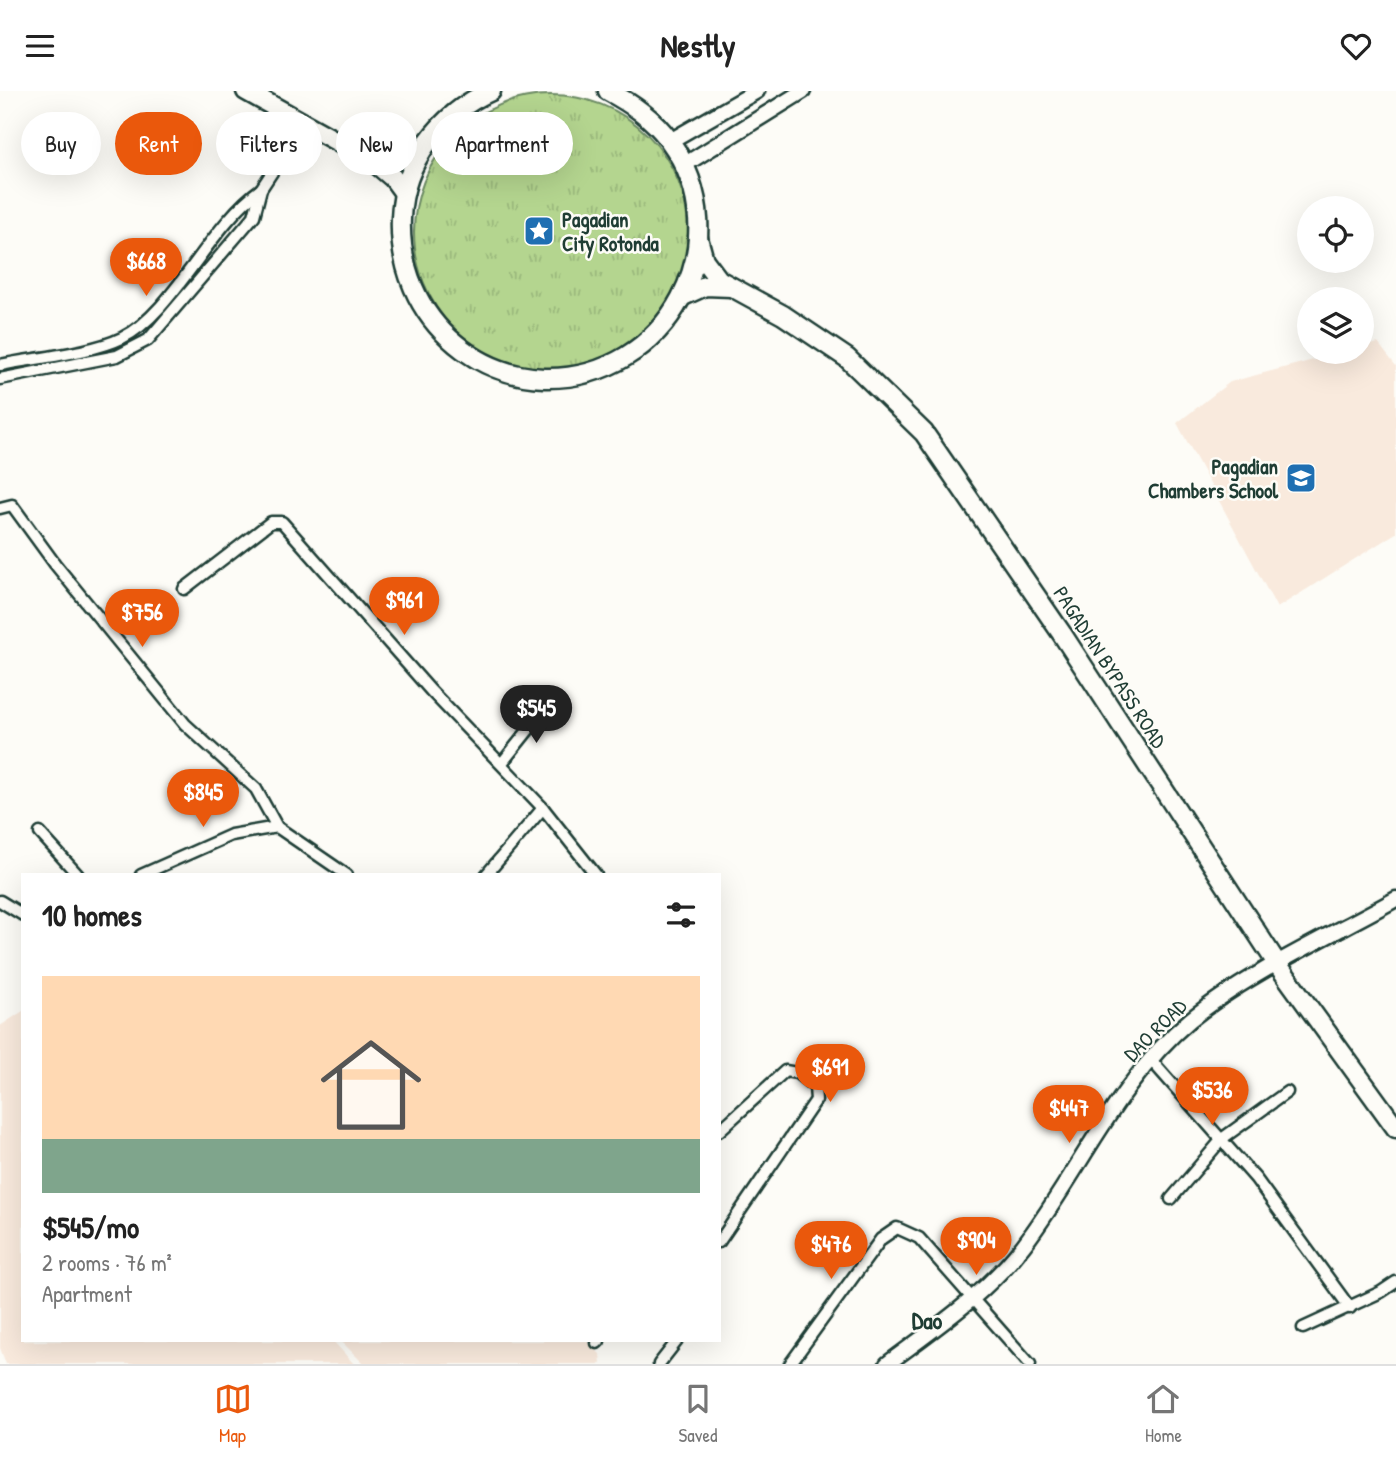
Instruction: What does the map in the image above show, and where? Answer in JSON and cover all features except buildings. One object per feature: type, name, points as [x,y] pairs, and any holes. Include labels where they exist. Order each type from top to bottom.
[{"type":"highway","points":[[246,91],[281,112]]},
{"type":"highway","points":[[491,91],[454,113],[420,154],[404,193],[400,233],[402,252],[418,299],[448,338],[480,361],[498,369],[537,378],[576,376],[613,364],[653,336],[683,296],[695,258],[698,238],[696,201],[684,166],[670,141],[641,112],[608,91]]},
{"type":"highway","points":[[389,175],[404,193]]},
{"type":"highway","name":"PAGADIAN BYPASS ROAD","points":[[698,238],[711,270],[731,288],[783,315],[847,358],[924,433],[1062,634],[1278,965],[1396,1128]]},
{"type":"highway","points":[[683,296],[705,286],[731,288]]},
{"type":"street","points":[[670,141],[757,91]]},
{"type":"street","points":[[684,166],[803,91]]},
{"type":"street","points":[[0,379],[117,356],[148,340],[171,317],[254,216],[261,189],[270,175]]},
{"type":"street","points":[[0,365],[123,338],[159,306],[241,203],[261,189]]},
{"type":"street","points":[[0,509],[12,505],[55,564],[185,724],[256,789],[277,827],[344,873]]},
{"type":"street","points":[[184,589],[271,522],[282,521],[431,691],[543,808],[594,873]]},
{"type":"street","points":[[502,763],[546,708]]},
{"type":"street","points":[[488,873],[543,808]]},
{"type":"street","points":[[145,873],[230,835],[277,827]]},
{"type":"street","points":[[40,833],[76,873]]},
{"type":"street","name":"DAO ROAD","points":[[887,1364],[974,1298],[1023,1246],[1137,1075],[1190,1020],[1228,993],[1396,899]]},
{"type":"street","points":[[0,901],[21,914]]},
{"type":"street","points":[[1151,1060],[1223,1138],[1264,1189],[1350,1308]]},
{"type":"street","points":[[721,1129],[785,1071],[797,1073],[815,1087],[816,1100],[721,1239]]},
{"type":"street","points":[[1171,1199],[1223,1138],[1287,1092]]},
{"type":"street","points":[[790,1364],[881,1239],[897,1228],[919,1238],[1030,1364]]},
{"type":"street","points":[[1303,1328],[1350,1308],[1396,1282]]},
{"type":"street","points":[[659,1364],[676,1342]]},
{"type":"shaded area","name":"Pagadian Chambers School","points":[[1378,343],[1396,366],[1396,533],[1277,608],[1177,423],[1230,382],[1298,364],[1374,364],[1374,344]]},
{"type":"shaded area","points":[[21,1012],[21,1342],[334,1342],[354,1364],[6,1364],[0,1348],[0,1026]]},
{"type":"shaded area","points":[[342,1342],[588,1342],[600,1354],[601,1364],[364,1364]]},
{"type":"green space","points":[[538,95],[578,97],[604,105],[638,126],[657,145],[672,167],[686,205],[686,259],[678,285],[657,319],[638,338],[616,353],[578,367],[564,369],[524,367],[498,359],[464,338],[445,319],[430,297],[416,259],[414,245],[416,205],[431,165],[431,175],[573,175],[573,112],[484,112],[498,105]]},
{"type":"place","name":"Pagadian City Rotonda","points":[[539,231]]},
{"type":"place","name":"Pagadian Chambers School","points":[[1301,478]]},
{"type":"district","name":"Dao","points":[[927,1320]]}]
